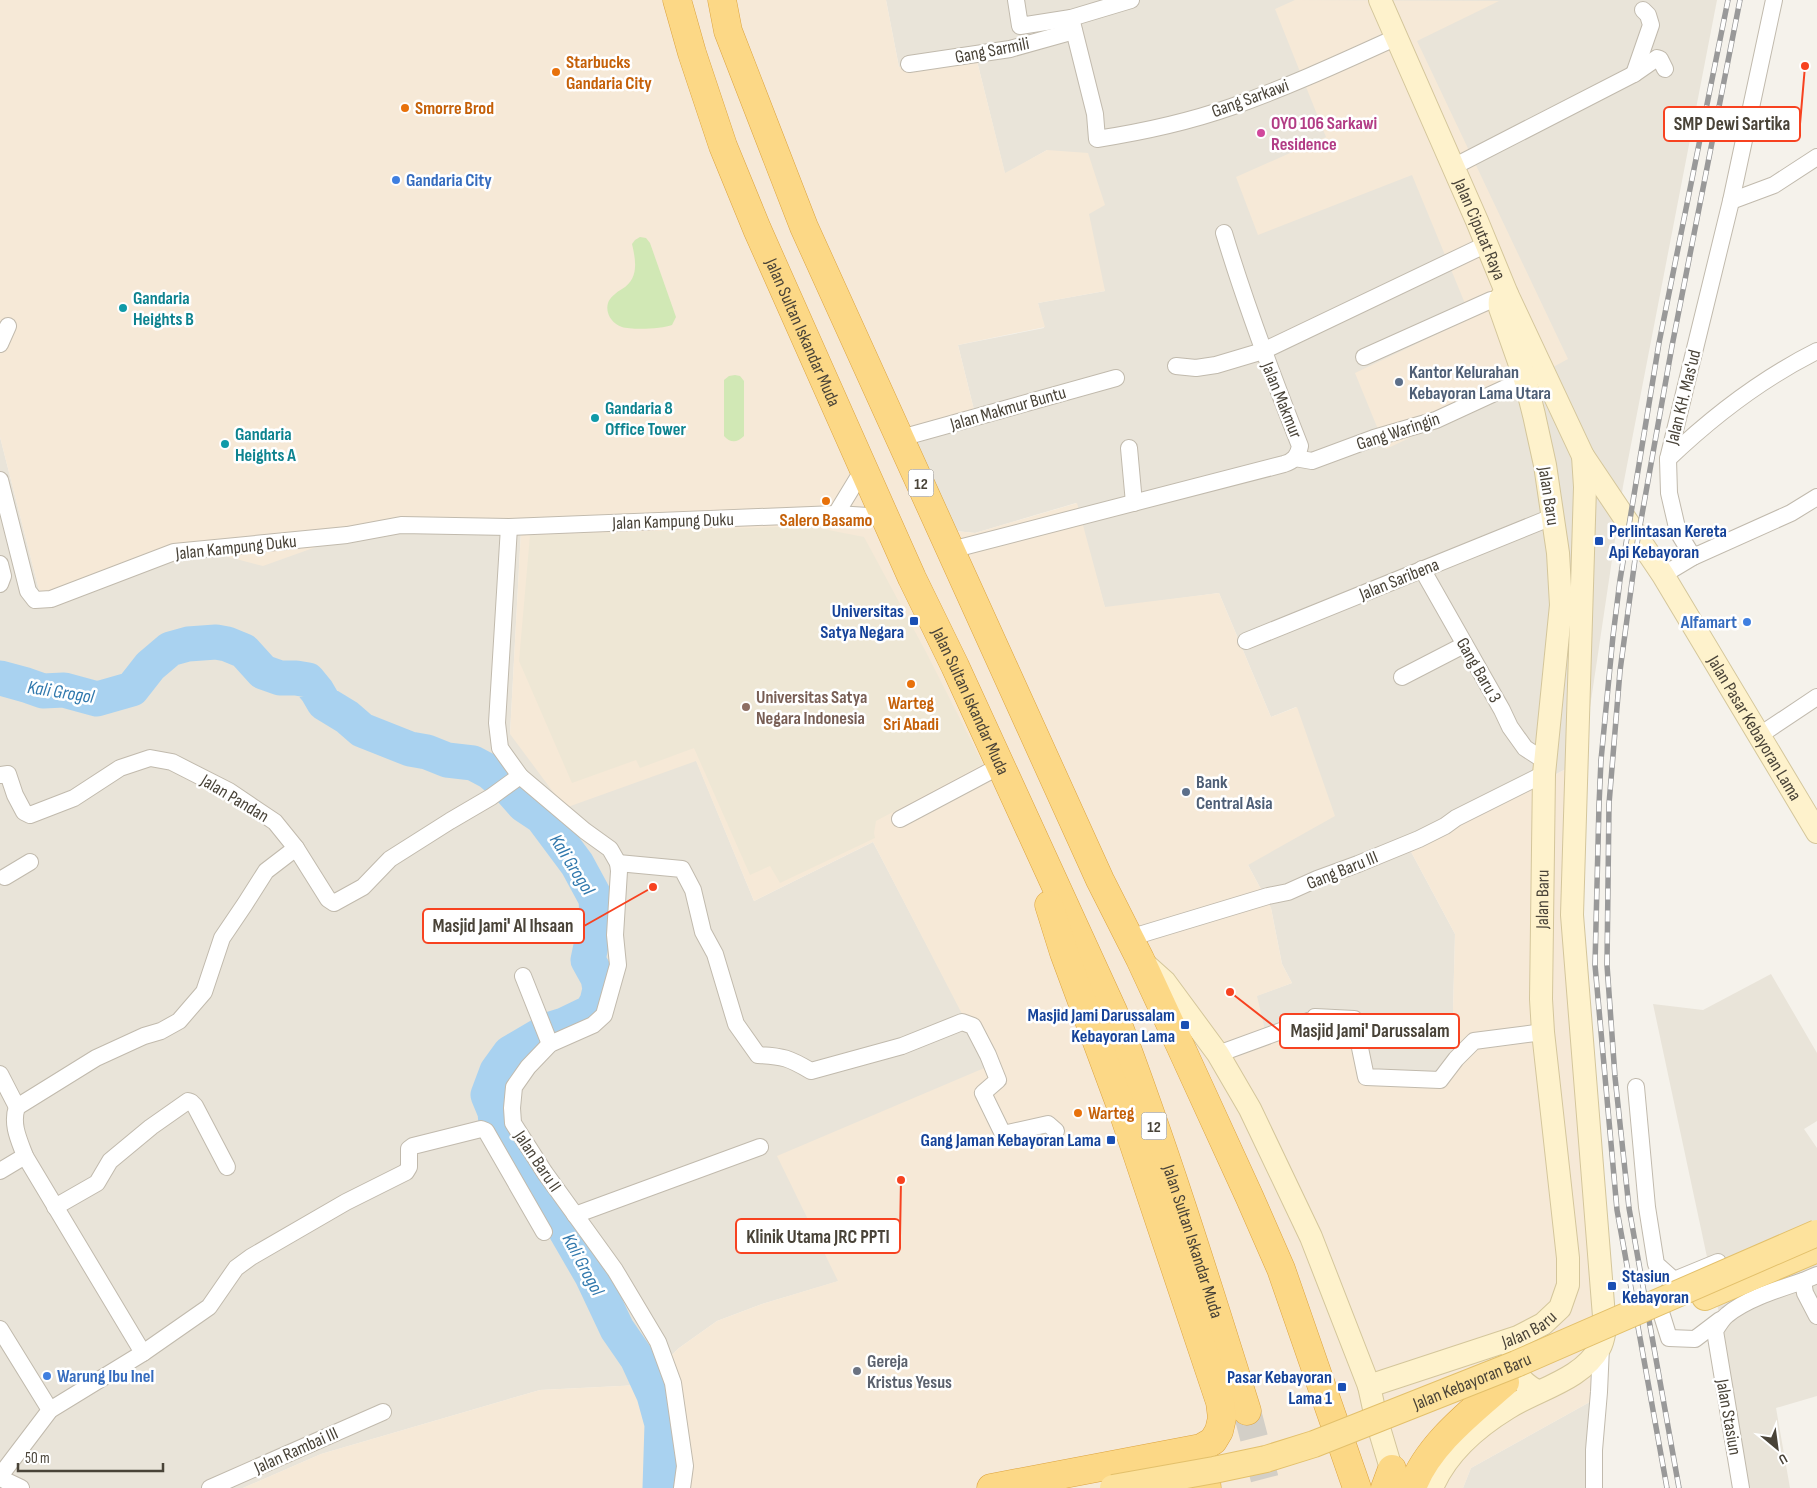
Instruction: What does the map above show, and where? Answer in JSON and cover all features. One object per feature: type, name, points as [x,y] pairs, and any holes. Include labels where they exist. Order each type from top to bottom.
[{"type":"highway","name":"Jalan Sultan Iskandar Muda","points":[[677,0],[692,53],[723,146],[757,229],[884,517],[1040,849],[1112,1011],[1135,1069],[1247,1411]]},
{"type":"highway","name":"12","points":[[722,0],[728,31],[792,198],[1096,872],[1250,1196],[1273,1251],[1327,1397],[1357,1488]]},
{"type":"highway","points":[[992,1488],[1201,1448],[1213,1441],[1219,1431],[1222,1418],[1220,1402],[1124,1115],[1064,953],[1048,904],[1040,849]]},
{"type":"highway","points":[[1412,1488],[1434,1449],[1456,1426],[1505,1382]]},
{"type":"highway","points":[[1176,1453],[1196,1462],[1207,1478],[1209,1488]]},
{"type":"main road","name":"Jalan Ciputat Raya","points":[[1380,0],[1487,244],[1503,297],[1583,456]]},
{"type":"main road","name":"Jalan Baru","points":[[1369,1386],[1518,1337],[1543,1324],[1560,1308],[1568,1285],[1568,1258],[1543,1032],[1542,999],[1545,768],[1561,604],[1558,553],[1543,457],[1525,379],[1500,308],[1503,297]]},
{"type":"main road","name":"Jalan Baru","points":[[1583,456],[1585,487],[1572,915],[1602,1284],[1605,1329],[1601,1347]]},
{"type":"main road","name":"Jalan Pasar Kebayoran Lama","points":[[1583,456],[1662,575],[1817,832]]},
{"type":"main road","name":"Jalan Pasar Kebayoran Lama","points":[[1585,487],[1629,523]]},
{"type":"main road","points":[[1134,949],[1165,982],[1218,1054],[1250,1109],[1311,1237],[1369,1386],[1392,1482]]},
{"type":"main road","name":"Jalan Kebayoran Baru","points":[[1113,1488],[1206,1472],[1266,1459],[1314,1444],[1516,1364],[1817,1233]]},
{"type":"main road","name":"Jalan Kebayoran Baru","points":[[1209,1488],[1281,1473],[1350,1449],[1817,1249]]},
{"type":"main road","points":[[1518,1337],[1512,1352],[1512,1362],[1522,1380],[1537,1391]]},
{"type":"main road","points":[[1432,1488],[1450,1456],[1473,1434],[1507,1408],[1582,1369],[1601,1347]]},
{"type":"street","points":[[1016,0],[1020,26],[1072,25],[1131,0]]},
{"type":"street","name":"Jalan KH. Mas'ud","points":[[1693,557],[1678,532],[1669,493],[1668,459],[1731,201],[1774,0]]},
{"type":"street","points":[[1634,74],[1651,25],[1648,15],[1643,10]]},
{"type":"street","name":"Gang Sarmili","points":[[909,64],[1010,49],[1072,25]]},
{"type":"street","name":"Gang Sarkawi","points":[[1072,25],[1095,114],[1097,139],[1174,124],[1231,107],[1318,73],[1397,37]]},
{"type":"street","points":[[1453,167],[1634,74],[1658,58],[1665,69]]},
{"type":"street","points":[[1731,201],[1774,185],[1817,157]]},
{"type":"street","points":[[1176,366],[1196,368],[1216,366],[1263,351],[1242,293],[1224,233]]},
{"type":"street","name":"Jalan Makmur","points":[[951,550],[1292,462],[1298,454],[1300,446],[1263,351],[1487,244]]},
{"type":"street","points":[[1364,357],[1491,300],[1503,297]]},
{"type":"street","points":[[0,344],[8,326]]},
{"type":"street","points":[[1668,459],[1698,430],[1726,408],[1785,367],[1817,351]]},
{"type":"street","name":"Jalan Makmur Buntu","points":[[901,438],[1116,378]]},
{"type":"street","name":"Gang Waringin","points":[[1295,458],[1312,460],[1374,438],[1436,420],[1525,379]]},
{"type":"street","points":[[1129,448],[1134,503]]},
{"type":"street","points":[[836,514],[864,468]]},
{"type":"street","name":"Jalan Kampung Duku","points":[[0,480],[28,591],[36,600],[50,599],[174,552],[346,535],[401,525],[509,527],[836,514],[884,517]]},
{"type":"street","points":[[1662,575],[1693,557],[1791,513],[1817,497]]},
{"type":"street","name":"Jalan Saribena","points":[[1246,641],[1552,517]]},
{"type":"street","points":[[509,527],[498,724],[500,748],[517,778],[610,850],[618,863],[682,869],[693,890],[702,932],[715,954],[736,1024],[758,1055],[781,1056],[811,1071],[902,1046],[962,1022],[968,1023],[973,1026],[998,1080],[983,1093],[1003,1134],[1048,1124],[1056,1131]]},
{"type":"street","points":[[0,564],[3,576],[0,584]]},
{"type":"street","name":"Gang Baru 3","points":[[1422,569],[1510,727],[1524,748],[1545,768]]},
{"type":"street","points":[[1402,677],[1464,645]]},
{"type":"street","points":[[1760,735],[1817,697]]},
{"type":"street","name":"Jalan Pandan","points":[[0,775],[8,774],[24,812],[30,815],[74,798],[120,768],[150,758],[172,762],[229,791],[276,822],[296,848],[328,899],[334,903],[362,887],[390,859],[491,797],[517,778]]},
{"type":"street","points":[[900,818],[1000,766]]},
{"type":"street","name":"Gang Baru III","points":[[1134,949],[1268,896],[1288,892],[1317,878],[1358,864],[1419,839],[1545,768]]},
{"type":"street","points":[[143,1354],[25,1156],[14,1125],[14,1115],[17,1107],[96,1058],[144,1036],[161,1031],[179,1021],[204,992],[222,938],[266,871],[296,848]]},
{"type":"street","points":[[2,874],[30,862]]},
{"type":"street","name":"Jalan Baru II","points":[[618,863],[615,935],[618,964],[604,1015],[593,1025],[548,1038],[514,1087],[513,1123],[545,1173],[614,1270],[658,1342],[673,1383],[685,1466],[682,1488]]},
{"type":"street","points":[[523,976],[548,1038]]},
{"type":"street","points":[[1218,1054],[1315,1017],[1354,1019],[1366,1078],[1440,1080],[1456,1059],[1474,1041],[1543,1032]]},
{"type":"street","points":[[0,1074],[17,1107]]},
{"type":"street","points":[[1636,1087],[1647,1208],[1656,1264],[1674,1280]]},
{"type":"street","points":[[55,1207],[97,1183],[110,1161],[151,1127],[188,1101],[195,1106],[227,1167]]},
{"type":"street","points":[[21,1488],[0,1477],[50,1410],[143,1354],[209,1307],[236,1268],[251,1256],[346,1202],[406,1172],[409,1167],[410,1149],[413,1146],[482,1129],[486,1131],[544,1232]]},
{"type":"street","points":[[575,1215],[760,1147]]},
{"type":"street","points":[[0,1171],[25,1156]]},
{"type":"street","points":[[1810,1278],[1744,1305],[1725,1316],[1695,1339],[1669,1338],[1660,1309],[1674,1280],[1782,1237],[1817,1220]]},
{"type":"street","points":[[1810,1278],[1804,1293],[1817,1316]]},
{"type":"street","name":"Jalan Stasiun","points":[[1725,1316],[1715,1331],[1741,1488]]},
{"type":"street","points":[[0,1329],[50,1410]]},
{"type":"street","points":[[1594,1488],[1594,1450],[1601,1347]]},
{"type":"street","name":"Jalan Rambai III","points":[[210,1488],[383,1412]]},
{"type":"shaded area","points":[[0,0],[886,0],[899,67],[976,57],[1005,173],[1047,150],[1088,153],[1105,205],[1089,214],[1105,291],[1038,303],[1045,327],[958,345],[977,422],[915,443],[956,531],[975,533],[1077,503],[1105,607],[1219,593],[1271,717],[1297,707],[1335,816],[1248,865],[1271,908],[1282,964],[1292,983],[1257,996],[1268,1043],[1358,1015],[1371,1083],[1446,1082],[1457,1049],[1453,1010],[1455,934],[1409,848],[1582,761],[1581,1082],[1606,1393],[1471,1468],[1463,1488],[243,1488],[321,1454],[540,1390],[640,1385],[679,1348],[717,1321],[762,1304],[838,1281],[777,1156],[989,1066],[873,842],[754,901],[696,761],[565,808],[510,734],[521,530],[394,519],[263,566],[179,544],[40,594],[0,437]]},
{"type":"shaded area","points":[[886,0],[1717,0],[1623,486],[1582,761],[1409,848],[1455,934],[1453,1010],[1457,1049],[1456,1068],[1371,1083],[1358,1015],[1268,1043],[1256,996],[1292,983],[1282,964],[1271,908],[1248,865],[1296,707],[1271,717],[1219,593],[1105,608],[1076,503],[975,533],[956,531],[915,444],[977,422],[958,345],[1044,328],[1038,303],[1105,291],[1047,150],[1005,174],[976,57],[899,67]]},
{"type":"shaded area","points":[[1295,0],[1499,1],[1417,41],[1568,359],[1509,391],[1386,449],[1355,373],[1471,318],[1412,175],[1258,235],[1236,177],[1326,137],[1275,9]]},
{"type":"shaded area","points":[[0,437],[40,594],[179,544],[394,519],[521,530],[510,734],[696,760],[754,901],[873,842],[990,1066],[839,1281],[762,1304],[717,1321],[679,1348],[640,1385],[540,1390],[321,1454],[243,1488],[0,1488]]},
{"type":"shaded area","name":"Universitas Satya Negara Indonesia","points":[[808,526],[864,537],[926,652],[983,764],[876,821],[875,838],[780,883],[770,866],[750,875],[694,748],[640,768],[636,760],[572,783],[519,661],[530,535]]},
{"type":"shaded area","points":[[1771,974],[1817,1053],[1817,1121],[1804,1129],[1817,1148],[1817,1396],[1776,1408],[1790,1488],[1744,1488],[1720,1318],[1653,1004],[1703,1010]]},
{"type":"shaded area","points":[[1606,1393],[1587,1488],[1463,1488],[1471,1468]]},
{"type":"green space","points":[[640,237],[646,238],[650,243],[676,317],[672,325],[655,328],[626,328],[615,323],[608,314],[607,307],[609,301],[627,285],[634,275],[635,257],[632,244]]},
{"type":"green space","points":[[729,376],[740,376],[744,381],[744,436],[734,441],[724,436],[724,380]]},
{"type":"waterway","name":"Kali Grogol","points":[[0,678],[43,691],[64,690],[97,699],[132,689],[150,666],[170,649],[188,644],[216,642],[227,644],[244,651],[263,672],[280,678],[308,680],[324,703],[347,717],[362,730],[410,749],[427,752],[447,760],[473,763],[490,772],[509,788],[524,805],[542,817],[577,864],[596,899],[597,917],[588,960],[598,978],[600,989],[597,1002],[591,1012],[551,1029],[510,1053],[497,1071],[488,1095],[495,1112],[496,1124],[542,1184],[559,1219],[592,1276],[617,1329],[637,1358],[654,1395],[662,1424],[660,1488]]},
{"type":"tunnel","points":[[1247,1411],[1267,1488]]},
{"type":"railway","points":[[1667,1488],[1617,1210],[1595,965],[1599,805],[1601,760],[1620,580],[1659,343],[1728,0]]},
{"type":"railway","points":[[1679,1488],[1629,1208],[1615,1077],[1607,965],[1609,804],[1620,671],[1638,537],[1672,346],[1740,0]]},
{"type":"place","name":"SMP Dewi Sartika","points":[[1805,66]]},
{"type":"place","name":"Starbucks Gandaria City","points":[[556,72]]},
{"type":"place","name":"Smorre Brod","points":[[405,108]]},
{"type":"place","name":"OYO 106 Sarkawi Residence","points":[[1261,133]]},
{"type":"place","name":"Gandaria City","points":[[396,180]]},
{"type":"place","name":"Gandaria Heights B","points":[[123,308]]},
{"type":"place","name":"Kantor Kelurahan Kebayoran Lama Utara","points":[[1399,382]]},
{"type":"place","name":"Gandaria 8 Office Tower","points":[[595,418]]},
{"type":"place","name":"Gandaria Heights A","points":[[225,444]]},
{"type":"place","name":"Salero Basamo","points":[[826,501]]},
{"type":"place","name":"Perlintasan Kereta Api Kebayoran","points":[[1599,541]]},
{"type":"place","name":"Universitas Satya Negara","points":[[914,621]]},
{"type":"place","name":"Alfamart","points":[[1747,622]]},
{"type":"place","name":"Warteg Sri Abadi","points":[[911,684]]},
{"type":"place","name":"Universitas Satya Negara Indonesia","points":[[746,707]]},
{"type":"place","name":"Bank Central Asia","points":[[1186,792]]},
{"type":"place","name":"Masjid Jami' Al Ihsaan","points":[[653,887]]},
{"type":"place","name":"Masjid Jami' Darussalam","points":[[1230,992]]},
{"type":"place","name":"Masjid Jami Darussalam Kebayoran Lama","points":[[1185,1025]]},
{"type":"place","name":"Warteg","points":[[1078,1113]]},
{"type":"place","name":"Gang Jaman Kebayoran Lama","points":[[1111,1140]]},
{"type":"place","name":"Klinik Utama JRC PPTI","points":[[901,1180]]},
{"type":"place","name":"Stasiun Kebayoran","points":[[1612,1286]]},
{"type":"place","name":"Gereja Kristus Yesus","points":[[857,1371]]},
{"type":"place","name":"Warung Ibu Inel","points":[[47,1376]]},
{"type":"place","name":"Pasar Kebayoran Lama 1","points":[[1342,1387]]}]
